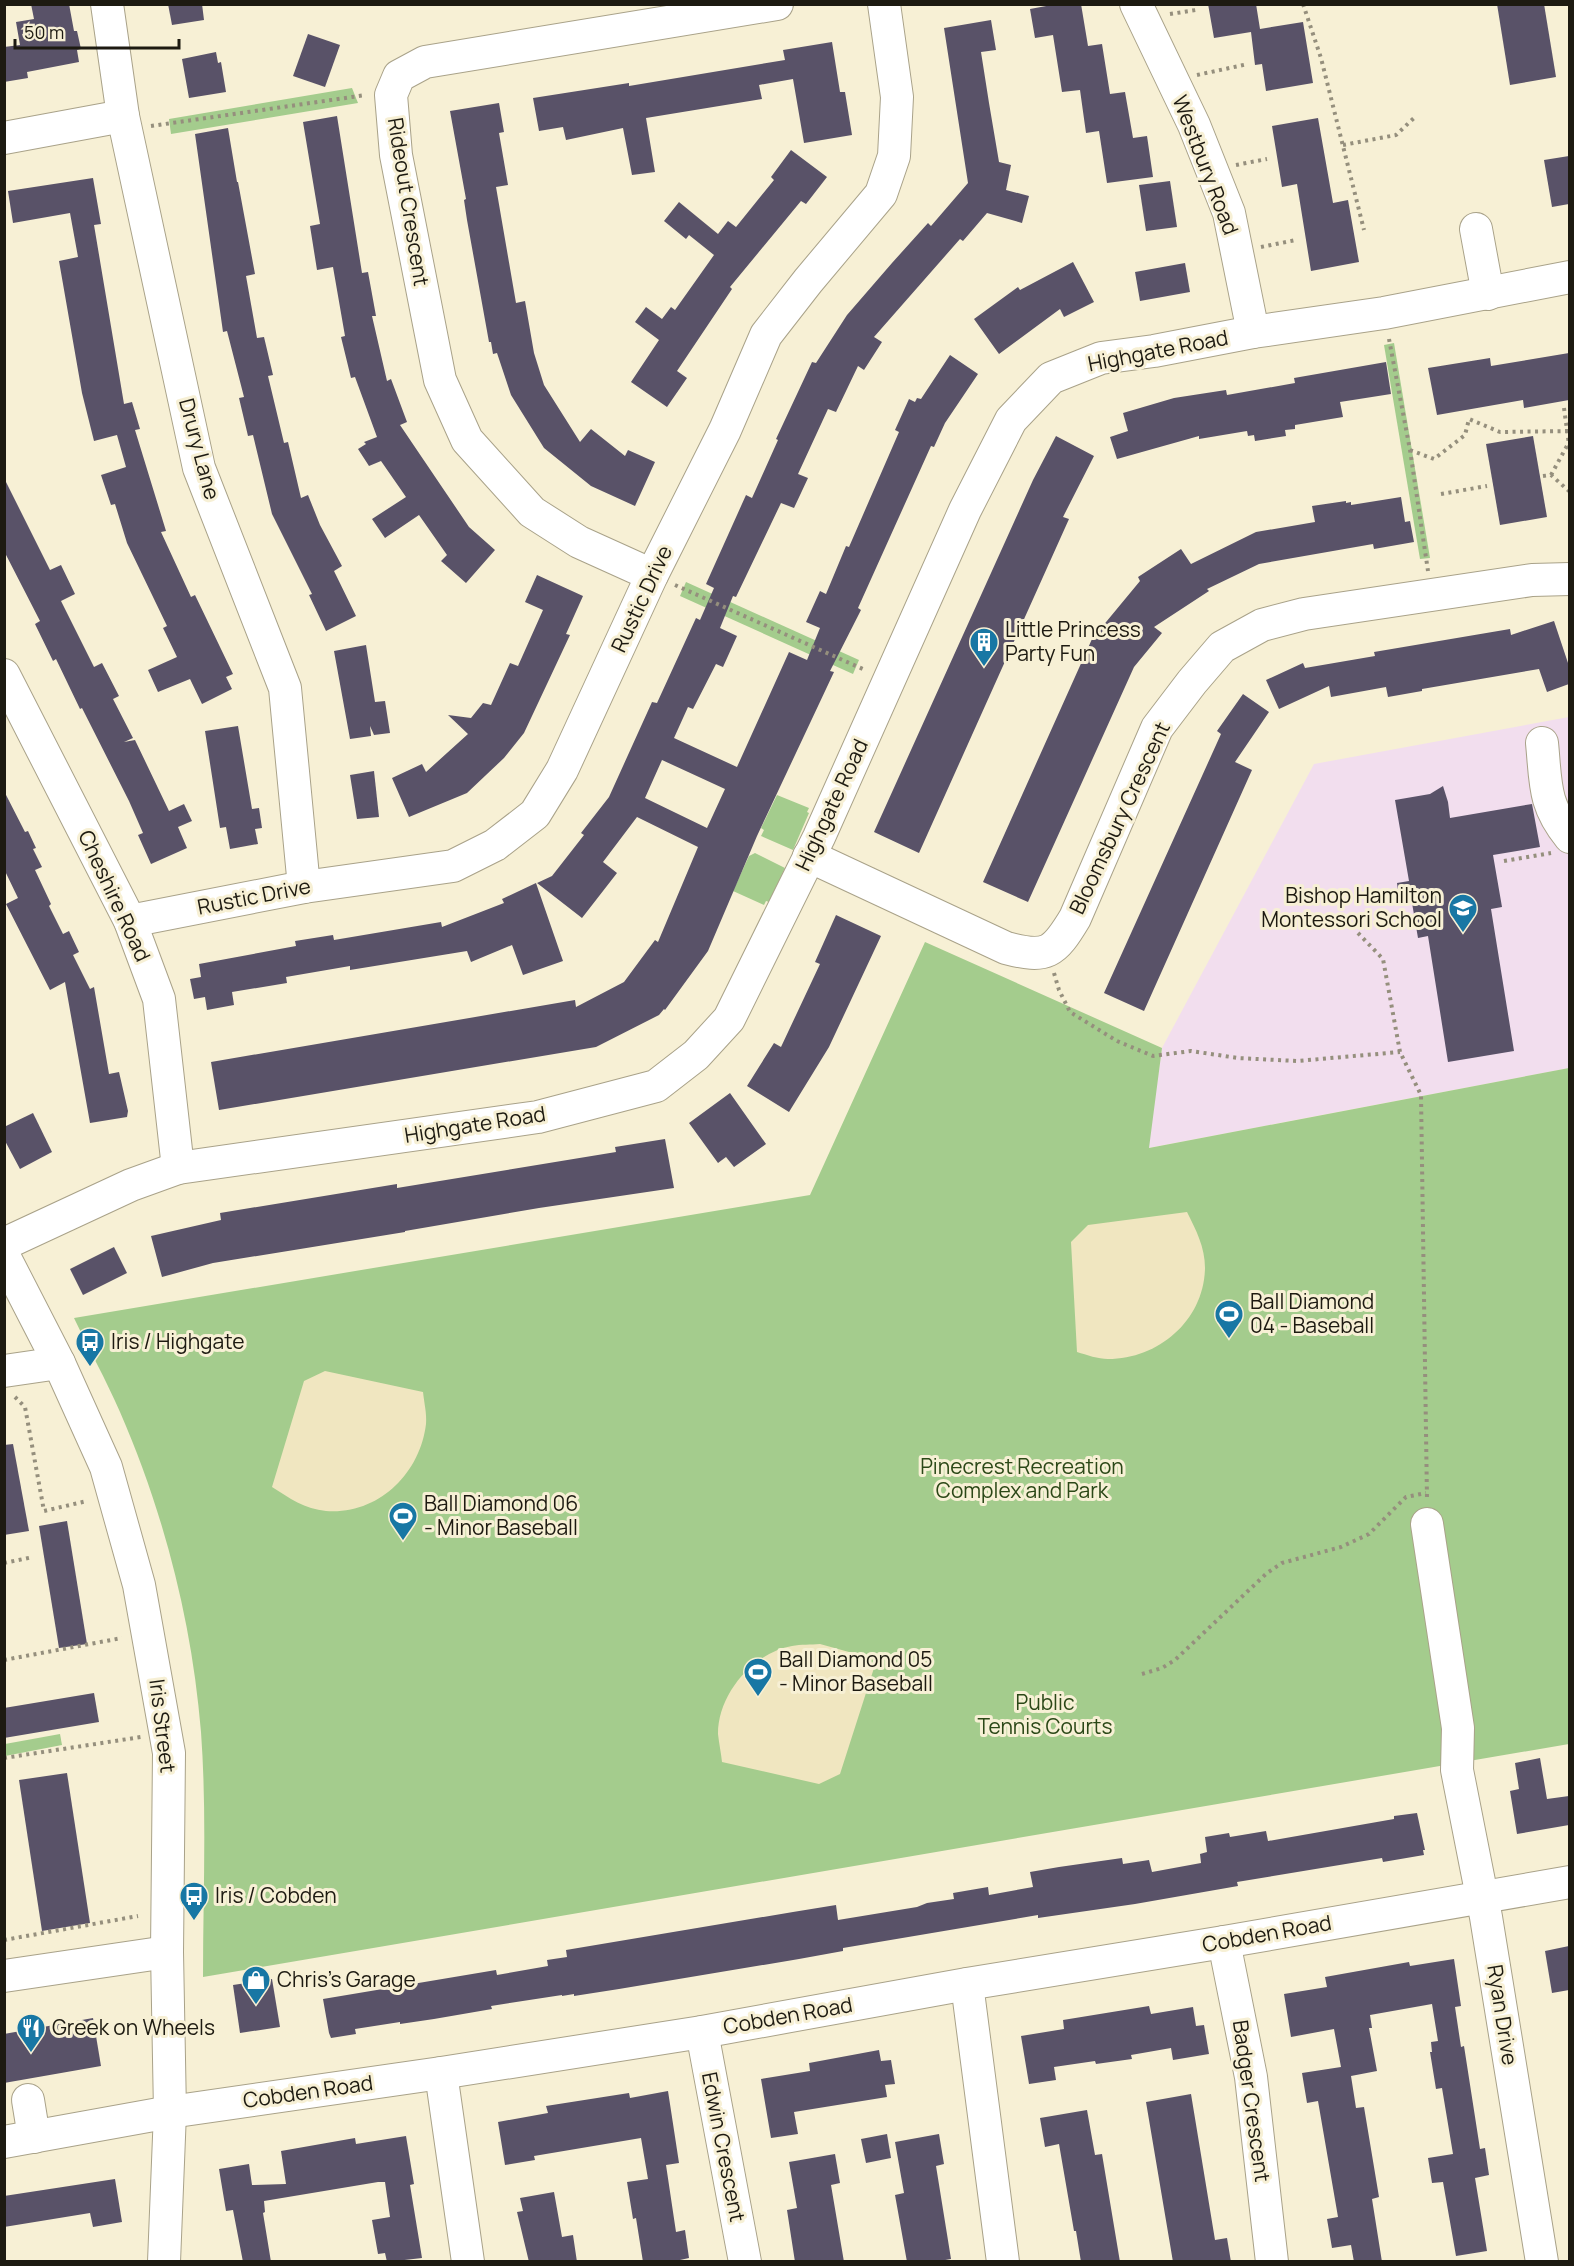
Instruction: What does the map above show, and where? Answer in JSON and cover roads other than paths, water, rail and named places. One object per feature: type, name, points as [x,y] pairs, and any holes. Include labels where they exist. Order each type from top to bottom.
[{"type":"street","name":"Drury Lane","points":[[107,4],[125,123],[199,468],[285,688],[304,887]]},
{"type":"street","name":"Rideout Crescent","points":[[652,575],[579,542],[532,512],[467,440],[440,380],[396,155],[391,95],[399,76],[425,62],[777,4]]},
{"type":"street","name":"Rustic Drive","points":[[130,921],[304,887],[453,866],[495,845],[535,814],[562,770],[652,575],[724,430],[765,335],[881,194],[894,156],[897,97],[884,4]]},
{"type":"street","name":"Westbury Road","points":[[1136,4],[1194,125],[1229,213],[1253,332]]},
{"type":"street","points":[[4,138],[125,123]]},
{"type":"street","points":[[1476,229],[1488,294]]},
{"type":"street","name":"Highgate Road","points":[[4,1244],[131,1185],[178,1168],[538,1117],[656,1086],[696,1055],[729,1020],[809,856],[965,510],[1011,420],[1051,378],[1101,358],[1154,351],[1253,332],[1384,313],[1569,277]]},
{"type":"street","name":"Bloomsbury Crescent","points":[[809,856],[1006,948],[1027,954],[1048,952],[1064,938],[1075,918],[1158,728],[1192,682],[1222,647],[1262,625],[1304,614],[1532,580],[1569,579]]},
{"type":"street","name":"Cheshire Road","points":[[4,675],[130,921],[159,999],[178,1168]]},
{"type":"street","points":[[1542,743],[1547,800],[1560,824],[1562,844]]},
{"type":"street","name":"Iris Street","points":[[4,1256],[59,1363],[106,1467],[141,1596],[169,1753],[167,1952],[170,2112],[164,2262]]},
{"type":"street","points":[[8,1382],[59,1363]]},
{"type":"street","name":"Ryan Drive","points":[[1427,1508],[1458,1728],[1456,1770],[1482,1897],[1542,2262]]},
{"type":"street","name":"Cobden Road","points":[[19,2140],[170,2112],[702,2032],[967,1984],[1569,1882]]},
{"type":"street","name":"Badger Crescent","points":[[1224,1942],[1251,2077],[1272,2262]]},
{"type":"street","points":[[4,1976],[167,1952]]},
{"type":"street","points":[[967,1984],[1003,2262]]},
{"type":"street","name":"Edwin Crescent","points":[[702,2032],[745,2262]]},
{"type":"street","points":[[441,2073],[468,2262]]},
{"type":"street","points":[[19,2140],[28,2100]]},
{"type":"place","name":"Little Princess Party Fun","points":[[984,668]]},
{"type":"place","name":"Bishop Hamilton Montessori School","points":[[1463,934]]},
{"type":"place","name":"Ball Diamond 04 - Baseball","points":[[1229,1340]]},
{"type":"place","name":"Iris / Highgate","points":[[90,1368]]},
{"type":"place","name":"Ball Diamond 06 - Minor Baseball","points":[[403,1542]]},
{"type":"place","name":"Ball Diamond 05 - Minor Baseball","points":[[758,1698]]},
{"type":"place","name":"Iris / Cobden","points":[[194,1922]]},
{"type":"place","name":"Chris's Garage","points":[[256,2006]]},
{"type":"place","name":"Greek on Wheels","points":[[31,2054]]},
{"type":"park label","name":"Pinecrest Recreation Complex and Park","points":[[1022,1479]]},
{"type":"park label","name":"Public Tennis Courts","points":[[1045,1715]]}]
